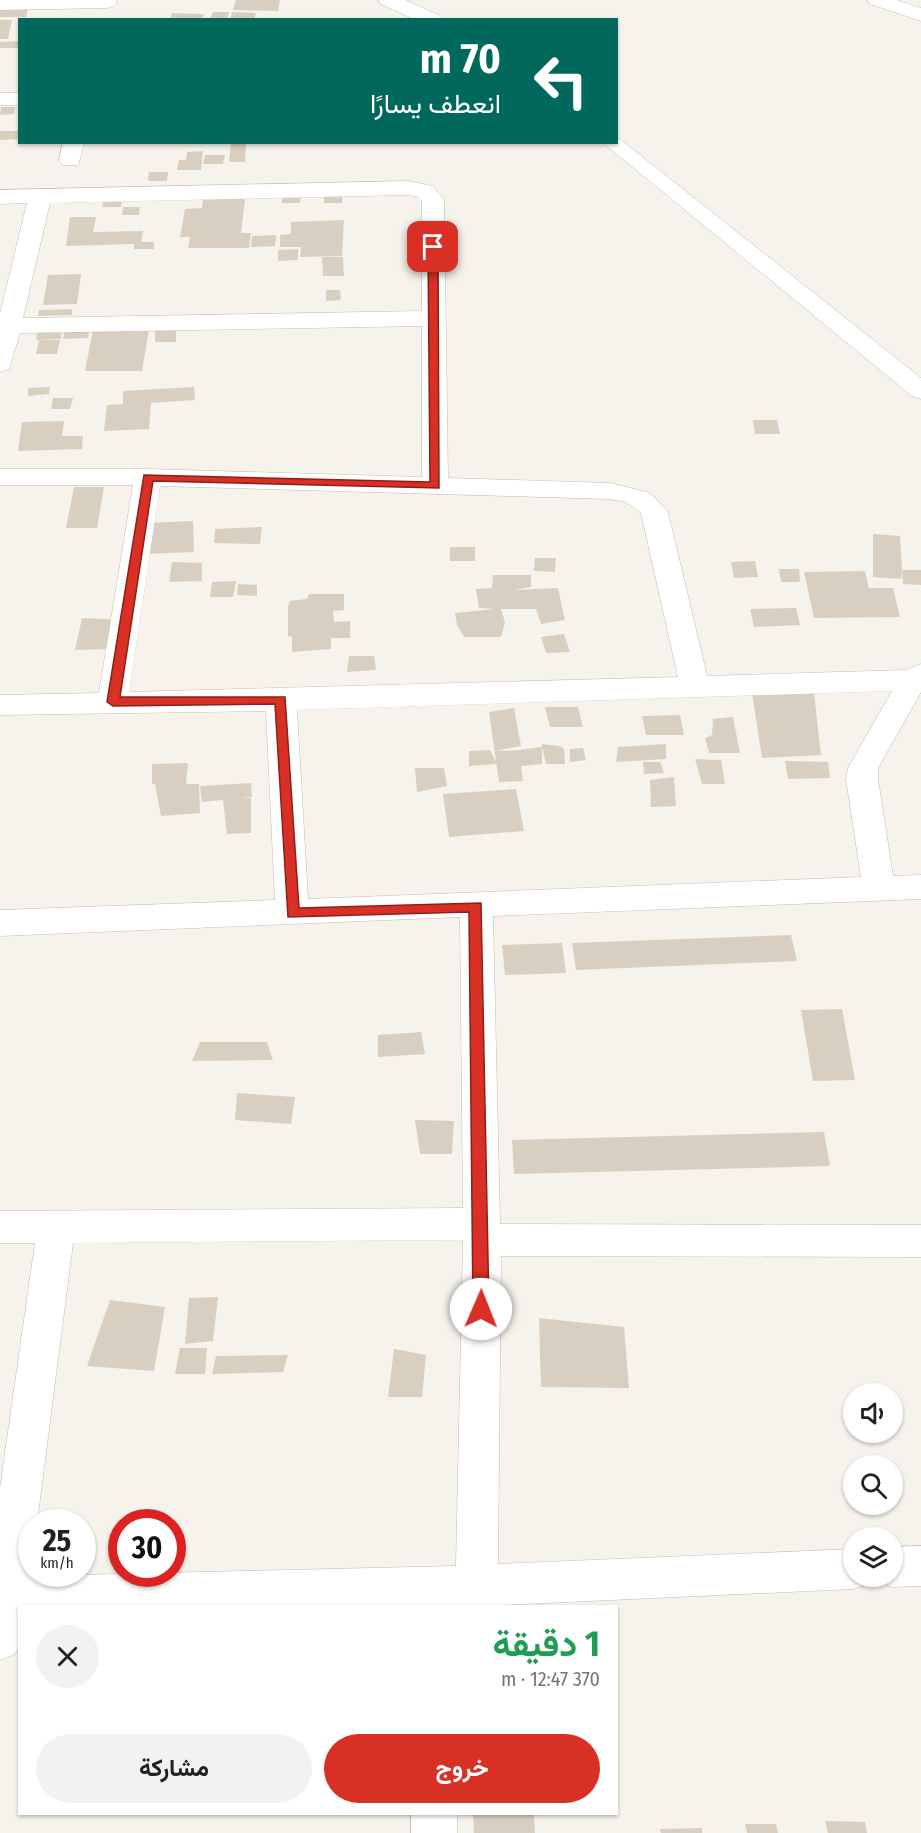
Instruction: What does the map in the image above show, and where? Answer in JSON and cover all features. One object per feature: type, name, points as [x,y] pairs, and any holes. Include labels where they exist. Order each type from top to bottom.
[{"type":"street","points":[[388,0],[429,18]]},
{"type":"street","points":[[877,0],[921,15]]},
{"type":"street","points":[[0,4],[106,7]]},
{"type":"street","points":[[0,99],[18,99]]},
{"type":"street","points":[[615,144],[921,391]]},
{"type":"street","points":[[0,197],[408,188],[425,191],[433,200],[435,486]]},
{"type":"street","points":[[0,215],[34,197]]},
{"type":"street","points":[[0,364],[34,197]]},
{"type":"street","points":[[7,326],[434,318]]},
{"type":"street","points":[[0,477],[148,477],[610,492],[646,500],[654,512],[695,687]]},
{"type":"street","points":[[113,702],[148,477]]},
{"type":"street","points":[[0,705],[281,700],[695,687],[917,677]]},
{"type":"street","points":[[879,889],[861,779],[863,768],[917,677]]},
{"type":"street","points":[[281,700],[292,913]]},
{"type":"street","points":[[0,923],[921,887]]},
{"type":"street","points":[[476,906],[482,1232],[477,1586]]},
{"type":"street","points":[[0,1227],[482,1232],[921,1241]]},
{"type":"street","points":[[0,1639],[3,1598],[56,1227]]},
{"type":"street","points":[[903,1567],[921,1566]]},
{"type":"street","points":[[3,1598],[435,1597],[477,1586],[843,1569]]},
{"type":"street","points":[[434,1815],[434,1833]]},
{"type":"building","points":[[236,0],[280,0],[278,11],[233,10]]},
{"type":"building","points":[[0,9],[28,9],[26,17],[0,17]]},
{"type":"building","points":[[213,12],[229,12],[228,18],[210,18]]},
{"type":"building","points":[[232,12],[256,13],[255,18],[230,18]]},
{"type":"building","points":[[172,13],[204,14],[203,18],[171,18]]},
{"type":"building","points":[[0,20],[12,20],[8,39],[0,39]]},
{"type":"building","points":[[18,41],[18,48],[0,48],[0,42]]},
{"type":"building","points":[[1,107],[15,107],[14,114],[0,115]]},
{"type":"building","points":[[0,131],[18,131],[18,139],[0,140]]},
{"type":"building","points":[[231,144],[246,144],[245,162],[229,162]]},
{"type":"building","points":[[203,151],[201,170],[177,170],[179,160],[186,160],[187,152]]},
{"type":"building","points":[[205,155],[225,155],[223,164],[203,164]]},
{"type":"building","points":[[149,172],[168,172],[167,181],[148,181]]},
{"type":"building","points":[[301,196],[300,203],[282,203],[282,197]]},
{"type":"building","points":[[324,196],[342,196],[342,203],[324,203]]},
{"type":"building","points":[[203,199],[245,199],[241,233],[251,233],[249,248],[188,248],[190,237],[180,237],[185,209],[202,208]]},
{"type":"building","points":[[103,202],[122,202],[121,207],[102,207]]},
{"type":"building","points":[[123,207],[140,207],[139,215],[122,215]]},
{"type":"building","points":[[70,217],[96,217],[93,232],[143,231],[141,242],[154,242],[154,249],[134,249],[134,244],[66,246]]},
{"type":"building","points":[[344,220],[342,256],[300,257],[301,247],[280,247],[280,235],[291,234],[291,222]]},
{"type":"building","points":[[276,235],[275,246],[251,247],[252,236]]},
{"type":"building","points":[[298,249],[298,260],[278,261],[278,250]]},
{"type":"building","points":[[322,257],[343,257],[344,276],[323,276]]},
{"type":"building","points":[[81,274],[77,304],[43,305],[48,275]]},
{"type":"building","points":[[326,290],[340,290],[341,300],[326,301]]},
{"type":"building","points":[[72,309],[72,315],[38,316],[39,310]]},
{"type":"building","points":[[90,326],[88,338],[63,339],[65,327]]},
{"type":"building","points":[[62,327],[61,339],[36,340],[38,328]]},
{"type":"building","points":[[93,330],[149,330],[142,371],[85,371]]},
{"type":"building","points":[[155,330],[176,330],[176,342],[155,342]]},
{"type":"building","points":[[39,340],[60,340],[57,354],[36,354]]},
{"type":"building","points":[[50,387],[49,394],[28,396],[28,388]]},
{"type":"building","points":[[194,387],[195,400],[151,403],[149,429],[104,431],[107,405],[123,404],[123,391]]},
{"type":"building","points":[[53,398],[73,398],[70,409],[51,409]]},
{"type":"building","points":[[753,420],[777,420],[780,434],[755,434]]},
{"type":"building","points":[[64,421],[62,436],[83,436],[82,449],[18,451],[22,422]]},
{"type":"building","points":[[74,487],[104,487],[97,528],[66,528]]},
{"type":"building","points":[[193,521],[194,552],[146,554],[146,523]]},
{"type":"building","points":[[262,527],[260,544],[214,543],[215,529]]},
{"type":"building","points":[[873,534],[900,536],[901,579],[873,577]]},
{"type":"building","points":[[450,547],[475,547],[475,561],[450,561]]},
{"type":"building","points":[[535,558],[556,558],[555,572],[534,571]]},
{"type":"building","points":[[755,561],[758,577],[734,578],[731,562]]},
{"type":"building","points":[[172,562],[202,563],[202,581],[169,582]]},
{"type":"building","points":[[779,569],[799,569],[800,582],[781,582]]},
{"type":"building","points":[[902,570],[921,570],[921,585],[903,584]]},
{"type":"building","points":[[865,571],[869,588],[893,588],[900,617],[814,618],[804,572]]},
{"type":"building","points":[[493,575],[531,575],[531,587],[514,590],[558,588],[565,620],[541,624],[536,609],[501,609],[505,622],[501,637],[464,637],[457,625],[455,613],[495,609],[479,608],[476,589],[492,588]]},
{"type":"building","points":[[236,581],[233,597],[210,597],[212,582]]},
{"type":"building","points":[[238,584],[257,585],[257,596],[237,595]]},
{"type":"building","points":[[309,594],[344,594],[344,610],[333,611],[334,622],[350,621],[350,638],[331,638],[331,649],[292,652],[292,637],[288,636],[288,607],[290,601],[307,599]]},
{"type":"building","points":[[796,608],[800,625],[754,627],[750,609]]},
{"type":"building","points":[[82,618],[125,620],[116,649],[75,650]]},
{"type":"building","points":[[564,634],[570,652],[546,653],[541,637]]},
{"type":"building","points":[[349,656],[374,656],[376,670],[347,672]]},
{"type":"building","points":[[752,693],[814,693],[821,755],[762,758]]},
{"type":"building","points":[[545,707],[578,707],[583,727],[550,727]]},
{"type":"building","points":[[514,708],[521,746],[495,751],[542,747],[542,764],[521,766],[523,781],[499,782],[489,712]]},
{"type":"building","points":[[680,715],[684,735],[646,735],[642,716]]},
{"type":"building","points":[[733,717],[740,753],[709,753],[705,738],[712,735],[713,719]]},
{"type":"building","points":[[542,744],[560,746],[564,749],[565,764],[546,764]]},
{"type":"building","points":[[666,744],[666,759],[616,762],[618,747]]},
{"type":"building","points":[[583,748],[586,760],[570,762],[570,749]]},
{"type":"building","points":[[490,750],[497,764],[469,766],[469,751]]},
{"type":"building","points":[[695,759],[721,760],[725,784],[702,784]]},
{"type":"building","points":[[785,761],[828,762],[830,778],[788,779]]},
{"type":"building","points":[[643,762],[660,762],[664,773],[644,774]]},
{"type":"building","points":[[188,763],[186,784],[199,784],[200,813],[161,816],[155,784],[152,784],[152,764]]},
{"type":"building","points":[[415,768],[444,768],[447,786],[417,792]]},
{"type":"building","points":[[674,777],[676,806],[651,807],[650,780]]},
{"type":"building","points":[[251,783],[252,797],[241,798],[251,798],[251,833],[227,834],[223,800],[202,802],[200,786]]},
{"type":"building","points":[[516,789],[524,831],[449,837],[443,794]]},
{"type":"building","points":[[791,935],[797,961],[576,970],[572,943]]},
{"type":"building","points":[[562,943],[566,973],[505,975],[502,945]]},
{"type":"building","points":[[842,1009],[855,1080],[813,1081],[801,1010]]},
{"type":"building","points":[[421,1032],[425,1054],[378,1057],[378,1035]]},
{"type":"building","points":[[200,1042],[267,1042],[273,1060],[192,1061]]},
{"type":"building","points":[[237,1093],[295,1097],[291,1124],[235,1120]]},
{"type":"building","points":[[415,1120],[454,1121],[452,1154],[420,1154]]},
{"type":"building","points":[[824,1132],[830,1166],[514,1174],[512,1140]]},
{"type":"building","points":[[218,1297],[213,1341],[185,1344],[189,1298]]},
{"type":"building","points":[[110,1300],[165,1307],[154,1371],[87,1366]]},
{"type":"building","points":[[539,1318],[624,1327],[629,1388],[541,1387]]},
{"type":"building","points":[[180,1348],[207,1348],[205,1374],[175,1374]]},
{"type":"building","points":[[394,1349],[426,1355],[422,1397],[388,1397]]},
{"type":"building","points":[[288,1355],[283,1372],[212,1374],[216,1356]]},
{"type":"building","points":[[473,1815],[534,1815],[535,1833],[474,1833]]},
{"type":"building","points":[[825,1821],[865,1822],[867,1833],[828,1833]]},
{"type":"building","points":[[745,1824],[776,1824],[778,1833],[747,1833]]},
{"type":"building","points":[[702,1828],[702,1833],[661,1833],[660,1829]]},
{"type":"route","points":[[433,247],[435,486],[148,477],[113,702],[281,700],[292,913],[476,906],[482,1240],[481,1309]]}]
